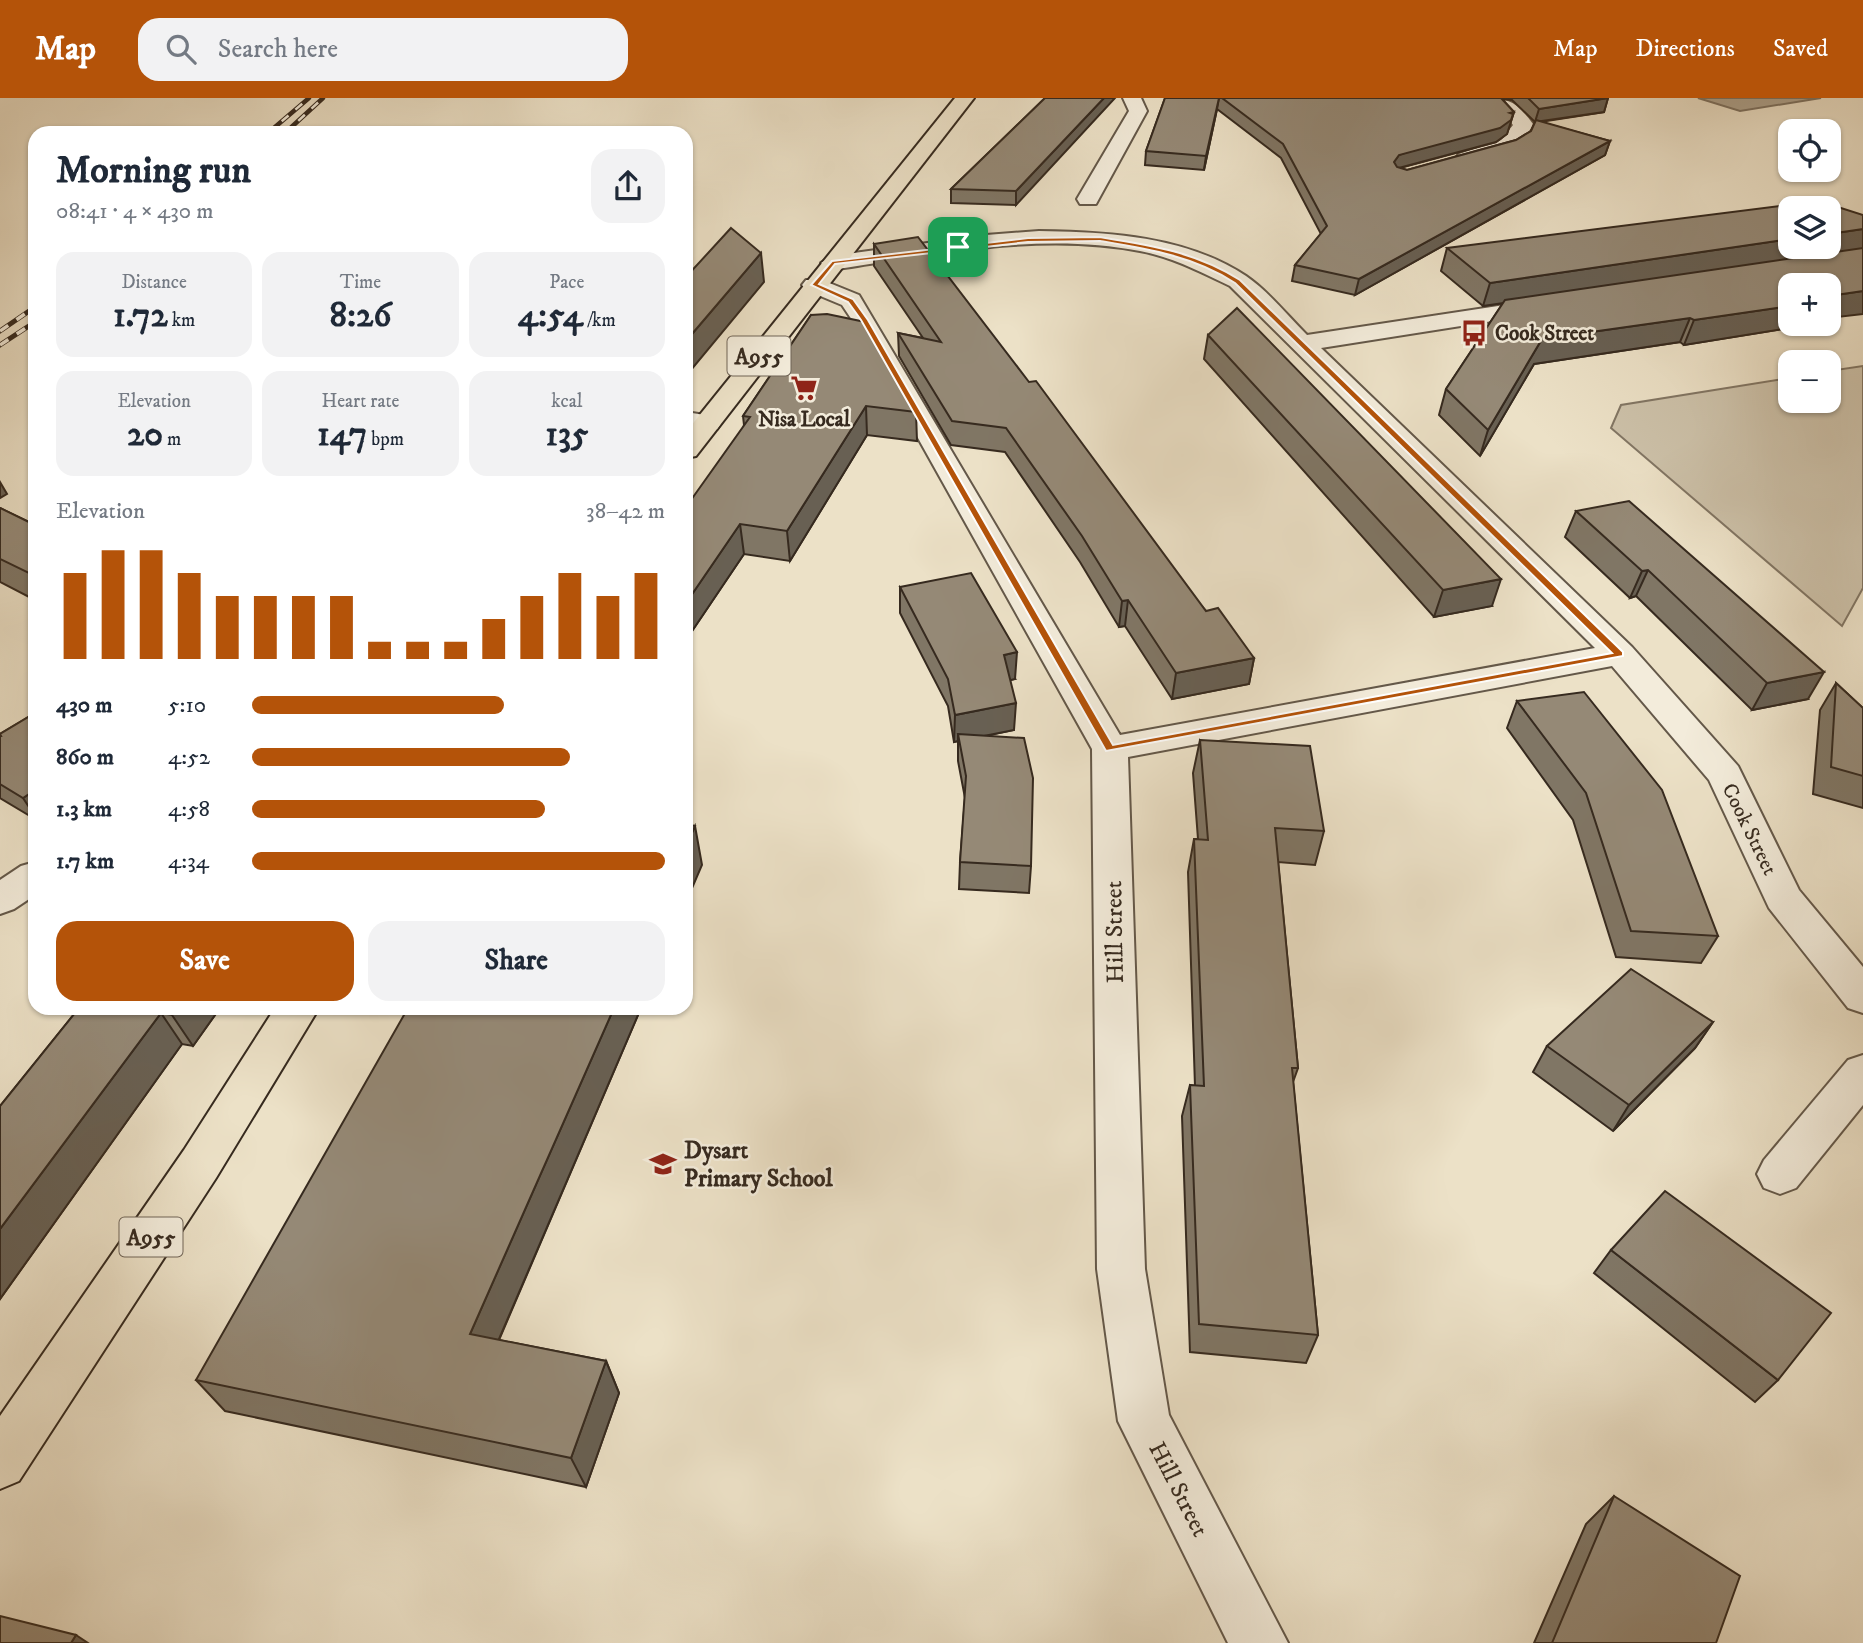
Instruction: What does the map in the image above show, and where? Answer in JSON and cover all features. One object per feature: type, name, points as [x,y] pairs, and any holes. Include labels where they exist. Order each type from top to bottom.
[{"type":"main road","name":"A955","points":[[697,422],[823,274],[965,98]]},
{"type":"main road","name":"A955","points":[[0,1462],[200,1164],[294,1015]]},
{"type":"street","points":[[1088,199],[1138,111],[1132,98]]},
{"type":"street","points":[[1441,165],[1504,148],[1518,139],[1523,124],[1518,117],[1491,98]]},
{"type":"street","name":"Cook Street","points":[[823,274],[1028,240],[1122,242],[1163,249],[1213,266],[1238,281],[1619,654],[1725,775],[1783,898],[1863,996]]},
{"type":"street","name":"Hill Street","points":[[823,274],[851,300],[864,320],[1110,749],[1121,1269],[1144,1421],[1259,1643]]},
{"type":"street","points":[[1303,342],[1580,301]]},
{"type":"street","points":[[1110,749],[1619,654]]},
{"type":"street","points":[[0,899],[28,881]]},
{"type":"street","points":[[1780,1174],[1863,1073]]},
{"type":"shaded area","points":[[1698,98],[1821,98],[1740,111]]},
{"type":"shaded area","points":[[1863,366],[1863,588],[1842,626],[1611,428],[1621,405],[1778,380],[1778,413],[1841,413],[1841,369]]},
{"type":"building","points":[[1045,98],[1104,98],[1016,191],[951,189]]},
{"type":"building","points":[[1165,98],[1219,98],[1206,156],[1146,151]]},
{"type":"building","points":[[1222,98],[1501,98],[1514,112],[1510,113],[1513,114],[1511,120],[1500,128],[1399,155],[1394,162],[1397,167],[1407,170],[1516,140],[1531,131],[1536,120],[1610,141],[1359,279],[1295,265],[1327,226],[1283,144]]},
{"type":"building","points":[[1528,98],[1608,98],[1539,109]]},
{"type":"building","points":[[1778,206],[1778,241],[1490,283],[1447,248]]},
{"type":"building","points":[[1841,208],[1863,215],[1863,229],[1841,232]]},
{"type":"building","points":[[731,228],[761,253],[693,333],[693,269]]},
{"type":"building","points":[[918,237],[1029,382],[1036,381],[1206,611],[1218,608],[1254,658],[1176,673],[1128,600],[1122,601],[1082,536],[1006,428],[952,421],[898,333],[941,342],[874,244]]},
{"type":"building","points":[[1863,248],[1863,291],[1841,294],[1841,273],[1778,273],[1778,308],[1542,339],[1488,430],[1446,389],[1505,300],[1787,259],[1841,259],[1841,251]]},
{"type":"building","points":[[1237,308],[1501,579],[1443,590],[1208,335]]},
{"type":"building","points":[[827,314],[865,322],[916,412],[866,406],[787,531],[740,524],[693,593],[693,497],[750,417],[743,416],[811,315]]},
{"type":"building","points":[[1629,501],[1824,672],[1767,683],[1648,570],[1642,571],[1576,511]]},
{"type":"building","points":[[0,508],[28,522],[28,573],[0,559]]},
{"type":"building","points":[[971,573],[1017,652],[1004,655],[1016,703],[955,715],[948,679],[900,587]]},
{"type":"building","points":[[1836,683],[1863,708],[1863,776],[1831,767]]},
{"type":"building","points":[[1584,692],[1662,790],[1718,936],[1631,931],[1586,793],[1517,701]]},
{"type":"building","points":[[28,717],[28,795],[23,798],[0,784],[0,734]]},
{"type":"building","points":[[958,734],[1024,738],[1033,778],[1031,866],[960,862],[966,776]]},
{"type":"building","points":[[1200,740],[1310,746],[1324,831],[1275,828],[1298,1068],[1292,1068],[1318,1335],[1199,1324],[1190,1085],[1204,1086],[1194,839],[1208,840]]},
{"type":"building","points":[[1631,969],[1713,1022],[1629,1105],[1547,1046]]},
{"type":"building","points":[[73,1015],[160,1015],[0,1229],[0,1106]]},
{"type":"building","points":[[404,1015],[611,1015],[470,1334],[606,1361],[571,1458],[196,1380]]},
{"type":"building","points":[[1665,1191],[1831,1313],[1778,1380],[1611,1250]]},
{"type":"building","points":[[1614,1496],[1740,1576],[1716,1643],[1552,1643]]},
{"type":"building","points":[[0,1616],[76,1635],[71,1643],[0,1643]]},
{"type":"railway","points":[[276,126],[309,98]]},
{"type":"railway","points":[[293,126],[323,98]]},
{"type":"railway","points":[[0,331],[28,312]]},
{"type":"railway","points":[[0,345],[28,327]]},
{"type":"place","name":"Cook Street","points":[[1474,333]]},
{"type":"place","name":"Nisa Local","points":[[804,388]]},
{"type":"place","name":"Dysart Primary School","points":[[663,1164]]},
{"type":"route","points":[[1100,239],[1163,249],[1193,257],[1238,281],[1619,654],[1110,749],[947,460],[864,320],[851,300],[814,285],[832,263],[958,247],[1028,240],[1100,239]]}]
